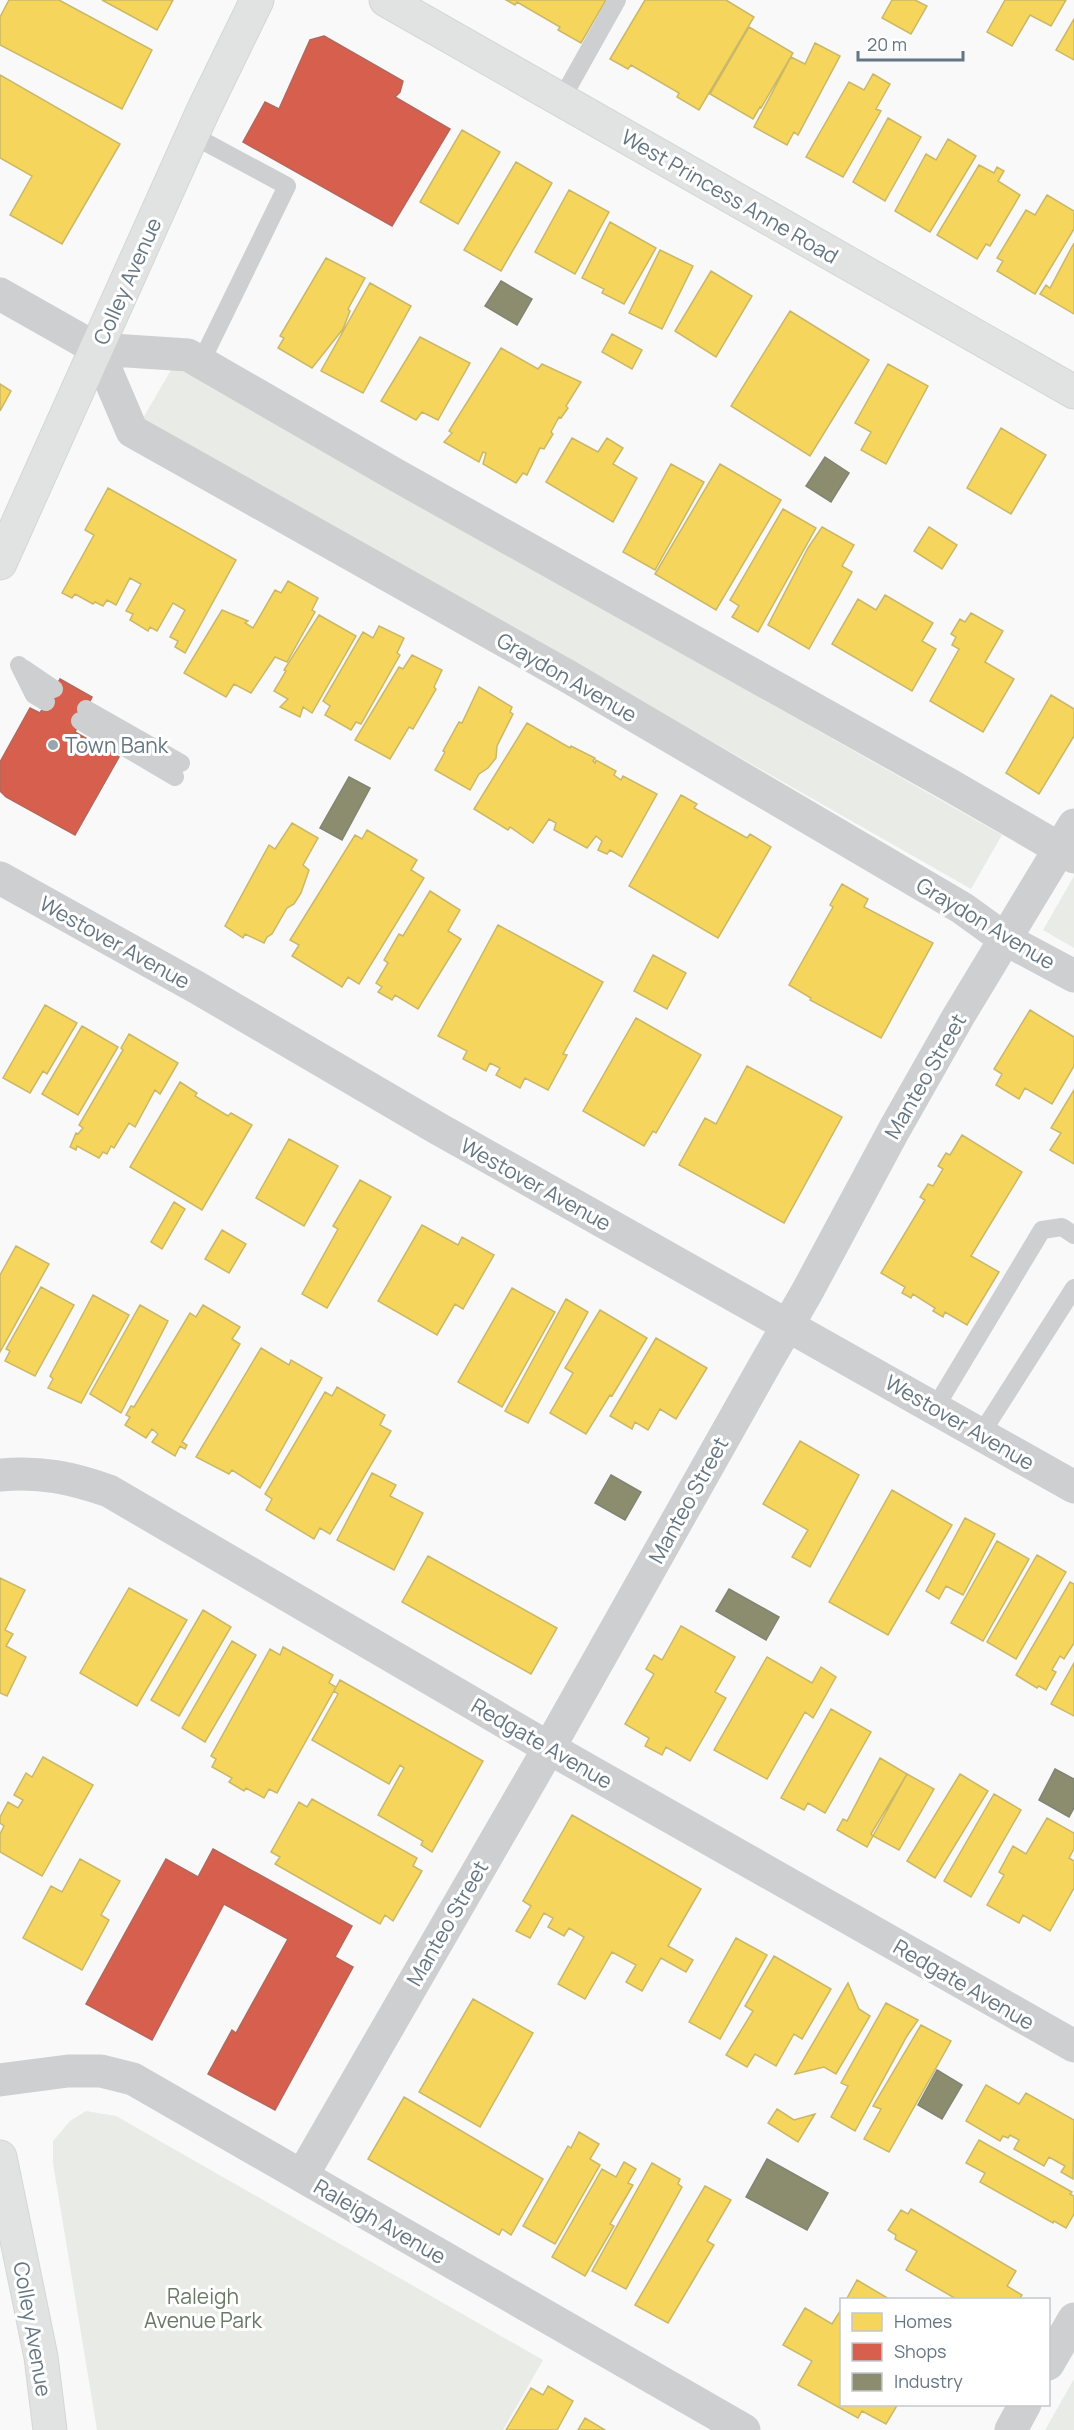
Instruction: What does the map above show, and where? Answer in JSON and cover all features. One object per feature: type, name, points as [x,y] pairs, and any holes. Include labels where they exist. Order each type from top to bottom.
[{"type":"main road","name":"Colley Avenue","points":[[0,562],[192,135],[257,0]]},
{"type":"main road","name":"West Princess Anne Road","points":[[386,0],[1074,392]]},
{"type":"main road","name":"Colley Avenue","points":[[0,2157],[41,2356],[50,2430]]},
{"type":"street","points":[[0,294],[97,349],[188,355],[386,469],[938,778],[1069,844]]},
{"type":"street","name":"Graydon Avenue","points":[[97,349],[132,431],[579,683],[962,908],[1005,939],[1074,976]]},
{"type":"street","name":"Manteo Street","points":[[302,2176],[549,1748],[807,1292],[894,1130],[1005,939],[1069,844]]},
{"type":"street","name":"Westover Avenue","points":[[0,878],[196,987],[437,1128],[1074,1487]]},
{"type":"street","name":"Redgate Avenue","points":[[0,1475],[22,1473],[70,1478],[109,1491],[549,1748],[1074,2046]]},
{"type":"street","name":"Raleigh Avenue","points":[[0,2080],[68,2071],[101,2071],[133,2079],[744,2430]]},
{"type":"street","points":[[1050,2361],[1074,2319]]},
{"type":"street","points":[[1011,2430],[1024,2406]]},
{"type":"lane","points":[[561,100],[617,0]]},
{"type":"lane","points":[[192,135],[287,186],[201,362]]},
{"type":"lane","points":[[19,665],[50,696]]},
{"type":"lane","points":[[83,715],[178,770]]},
{"type":"lane","points":[[935,1408],[1042,1230],[1062,1227],[1074,1235]]},
{"type":"lane","points":[[981,1434],[1074,1287]]},
{"type":"green space","points":[[174,365],[1002,835],[971,889],[143,418]]},
{"type":"green space","points":[[1074,876],[1074,948],[1043,930]]},
{"type":"green space","name":"Raleigh Avenue Park","points":[[86,2111],[116,2116],[543,2360],[503,2430],[97,2430],[53,2163],[53,2141],[70,2121]]},
{"type":"green space","points":[[1074,2379],[1074,2430],[1045,2430]]},
{"type":"building: Homes","points":[[9,0],[59,0],[152,50],[122,109],[0,45],[0,17]]},
{"type":"building: Homes","points":[[102,0],[173,0],[157,30]]},
{"type":"building: Homes","points":[[506,0],[606,0],[581,43],[558,30],[560,27],[517,2],[515,5]]},
{"type":"building: Homes","points":[[645,0],[726,0],[754,17],[699,110],[677,97],[679,93],[631,65],[628,69],[610,59]]},
{"type":"building: Homes","points":[[892,0],[915,0],[927,6],[911,34],[882,18]]},
{"type":"building: Homes","points":[[1005,0],[1066,0],[1051,26],[1030,15],[1012,46],[987,32]]},
{"type":"building: Homes","points":[[1074,19],[1074,60],[1056,50]]},
{"type":"building: Homes","points":[[749,27],[793,53],[753,119],[710,94]]},
{"type":"building: Homes","points":[[815,43],[840,56],[798,135],[794,132],[787,145],[754,127],[791,57],[805,64]]},
{"type":"building: Homes","points":[[873,74],[890,84],[876,109],[881,111],[843,177],[806,157],[849,82],[864,90]]},
{"type":"building: Homes","points":[[0,75],[120,144],[62,244],[10,215],[32,176],[0,158]]},
{"type":"building: Homes","points":[[888,118],[921,137],[885,201],[853,182]]},
{"type":"building: Homes","points":[[462,130],[500,152],[458,224],[420,202]]},
{"type":"building: Homes","points":[[948,139],[976,156],[930,232],[895,211],[926,154],[936,160]]},
{"type":"building: Homes","points":[[516,162],[552,183],[501,271],[464,250]]},
{"type":"building: Homes","points":[[979,165],[994,173],[997,167],[1004,171],[998,181],[1020,195],[990,246],[986,244],[977,259],[937,235]]},
{"type":"building: Homes","points":[[569,190],[609,212],[575,274],[535,252]]},
{"type":"building: Homes","points":[[1047,195],[1074,211],[1074,229],[1035,294],[997,271],[1003,261],[997,258],[1026,210],[1035,215]]},
{"type":"building: Homes","points":[[610,222],[656,248],[624,304],[602,293],[604,289],[582,278]]},
{"type":"building: Homes","points":[[1074,243],[1074,314],[1040,294],[1046,285],[1050,288]]},
{"type":"building: Homes","points":[[660,250],[693,266],[662,329],[629,313]]},
{"type":"building: Homes","points":[[326,258],[365,278],[348,309],[350,311],[343,329],[312,368],[278,348],[284,338],[280,336]]},
{"type":"building: Homes","points":[[711,271],[752,296],[716,357],[675,331]]},
{"type":"building: Homes","points":[[370,283],[411,306],[363,393],[321,371]]},
{"type":"building: Homes","points":[[790,311],[869,360],[810,456],[731,406]]},
{"type":"building: Homes","points":[[612,334],[642,350],[632,369],[602,352]]},
{"type":"building: Homes","points":[[420,337],[470,363],[438,420],[422,412],[416,420],[381,401]]},
{"type":"building: Homes","points":[[501,348],[538,369],[542,364],[581,382],[566,406],[568,408],[561,418],[559,417],[544,449],[540,448],[527,475],[523,473],[516,483],[483,464],[486,453],[483,452],[479,462],[444,442],[452,433],[449,431]]},
{"type":"building: Homes","points":[[888,364],[928,386],[886,464],[861,450],[871,432],[855,423]]},
{"type":"building: Homes","points":[[0,384],[11,391],[0,411]]},
{"type":"building: Homes","points":[[1001,428],[1046,455],[1011,514],[967,488]]},
{"type":"building: Homes","points":[[572,438],[598,452],[607,438],[623,448],[613,464],[637,478],[613,522],[546,482]]},
{"type":"building: Homes","points":[[671,464],[704,482],[655,570],[623,552]]},
{"type":"building: Homes","points":[[720,464],[781,500],[716,610],[655,574]]},
{"type":"building: Homes","points":[[108,488],[236,560],[185,653],[175,647],[178,641],[170,637],[185,610],[173,603],[157,631],[150,627],[148,631],[130,620],[133,614],[126,611],[141,584],[130,578],[116,605],[107,600],[103,606],[95,602],[93,604],[75,594],[72,598],[62,593],[94,535],[85,530]]},
{"type":"building: Homes","points":[[783,509],[816,528],[758,632],[732,617],[739,606],[730,600]]},
{"type":"building: Homes","points":[[822,527],[854,545],[842,566],[852,572],[809,649],[768,625],[808,548]]},
{"type":"building: Homes","points":[[929,527],[957,545],[942,569],[914,551]]},
{"type":"building: Homes","points":[[288,581],[318,598],[312,610],[315,612],[287,662],[275,657],[251,693],[234,684],[226,697],[184,673],[222,610],[248,621],[245,623],[253,628],[275,590],[281,593]]},
{"type":"building: Homes","points":[[885,595],[933,623],[922,641],[936,649],[912,691],[832,644],[858,599],[876,610]]},
{"type":"building: Homes","points":[[971,613],[1003,631],[985,662],[1014,679],[983,732],[930,701],[959,649],[952,645],[956,637],[951,634],[960,619],[965,622]]},
{"type":"building: Homes","points":[[319,615],[356,636],[312,713],[303,707],[300,717],[280,707],[288,699],[274,691],[286,671],[284,670]]},
{"type":"building: Homes","points":[[379,626],[404,638],[397,653],[400,655],[361,724],[356,722],[351,730],[325,715],[330,706],[323,701],[363,632],[373,638]]},
{"type":"building: Homes","points":[[412,655],[442,670],[434,687],[436,689],[413,729],[409,727],[390,759],[355,740],[399,667],[403,669]]},
{"type":"building: Homes","points":[[479,687],[512,707],[510,712],[513,714],[497,746],[496,758],[479,774],[470,790],[435,770],[459,722],[462,723]]},
{"type":"building: Homes","points":[[1051,695],[1074,709],[1074,736],[1039,794],[1006,773]]},
{"type":"building: Homes","points":[[527,723],[570,748],[571,746],[595,758],[593,761],[595,763],[596,760],[616,771],[614,775],[621,780],[623,776],[657,794],[622,857],[610,850],[607,854],[598,850],[602,841],[596,836],[587,848],[554,830],[556,823],[549,819],[533,843],[510,827],[508,830],[474,809]]},
{"type":"building: Homes","points":[[681,795],[697,804],[694,808],[747,838],[750,834],[771,847],[718,938],[629,886]]},
{"type":"building: Homes","points":[[292,823],[318,838],[303,865],[309,870],[301,893],[294,904],[287,908],[264,943],[245,934],[243,938],[225,926],[269,845],[275,849]]},
{"type":"building: Homes","points":[[367,830],[417,860],[411,870],[424,878],[359,984],[348,977],[342,987],[292,956],[299,945],[290,940],[355,835],[362,839]]},
{"type":"building: Homes","points":[[842,884],[868,899],[864,907],[933,943],[881,1038],[810,1000],[811,998],[789,985],[833,907],[830,905]]},
{"type":"building: Homes","points":[[430,891],[460,910],[448,931],[461,939],[418,1009],[395,995],[392,1000],[378,992],[382,987],[376,983],[388,963],[384,960],[399,934],[403,936]]},
{"type":"building: Homes","points":[[498,925],[603,982],[563,1054],[567,1055],[548,1090],[525,1078],[520,1088],[496,1075],[500,1068],[490,1063],[486,1071],[463,1059],[467,1051],[438,1036]]},
{"type":"building: Homes","points":[[653,955],[686,973],[667,1009],[634,991]]},
{"type":"building: Homes","points":[[45,1005],[77,1023],[47,1074],[43,1071],[30,1093],[3,1078]]},
{"type":"building: Homes","points":[[1030,1010],[1074,1037],[1074,1066],[1052,1104],[1025,1088],[1019,1099],[996,1085],[1002,1074],[994,1069]]},
{"type":"building: Homes","points":[[636,1018],[701,1055],[656,1133],[653,1131],[644,1146],[583,1111]]},
{"type":"building: Homes","points":[[82,1026],[118,1047],[78,1115],[42,1094]]},
{"type":"building: Homes","points":[[129,1034],[178,1063],[160,1094],[155,1090],[135,1127],[129,1123],[114,1148],[111,1146],[107,1154],[103,1152],[99,1158],[77,1146],[76,1150],[70,1147],[76,1133],[78,1134],[83,1128],[79,1125],[123,1050],[121,1048]]},
{"type":"building: Homes","points":[[747,1066],[842,1117],[784,1223],[679,1165],[705,1118],[716,1124]]},
{"type":"building: Homes","points":[[180,1082],[197,1093],[195,1096],[228,1116],[231,1113],[252,1125],[202,1210],[130,1167]]},
{"type":"building: Homes","points":[[1074,1090],[1074,1164],[1050,1150],[1061,1133],[1051,1128]]},
{"type":"building: Homes","points":[[962,1135],[1022,1172],[971,1256],[999,1272],[967,1325],[945,1312],[943,1317],[933,1311],[935,1308],[913,1294],[911,1298],[902,1293],[905,1287],[881,1273],[925,1200],[920,1197],[928,1184],[933,1186],[943,1169],[938,1166],[946,1153],[950,1155]]},
{"type":"building: Homes","points":[[289,1139],[338,1166],[304,1226],[256,1198]]},
{"type":"building: Homes","points":[[360,1180],[391,1197],[327,1308],[302,1294],[338,1229],[333,1226]]},
{"type":"building: Homes","points":[[174,1202],[185,1209],[162,1249],[151,1242]]},
{"type":"building: Homes","points":[[422,1225],[458,1245],[462,1237],[494,1255],[463,1309],[455,1304],[437,1335],[378,1301]]},
{"type":"building: Homes","points":[[222,1230],[246,1244],[229,1273],[205,1259]]},
{"type":"building: Homes","points":[[16,1246],[49,1264],[0,1352],[0,1275]]},
{"type":"building: Homes","points":[[41,1287],[74,1305],[35,1376],[5,1361],[10,1351],[6,1349]]},
{"type":"building: Homes","points":[[512,1288],[555,1312],[502,1407],[458,1382]]},
{"type":"building: Homes","points":[[93,1295],[129,1315],[81,1403],[48,1388],[53,1379],[50,1376]]},
{"type":"building: Homes","points":[[566,1299],[588,1312],[528,1423],[505,1411]]},
{"type":"building: Homes","points":[[140,1305],[168,1321],[121,1413],[90,1394]]},
{"type":"building: Homes","points":[[203,1305],[240,1327],[232,1339],[240,1344],[182,1442],[187,1445],[185,1449],[180,1446],[175,1456],[152,1442],[158,1434],[152,1429],[146,1438],[125,1425],[130,1417],[126,1415],[131,1406],[134,1407],[190,1313],[196,1317]]},
{"type":"building: Homes","points":[[600,1310],[647,1338],[586,1434],[550,1413],[573,1373],[565,1368]]},
{"type":"building: Homes","points":[[656,1338],[707,1368],[676,1419],[660,1409],[648,1430],[635,1422],[632,1429],[610,1416]]},
{"type":"building: Homes","points":[[261,1348],[289,1365],[291,1360],[322,1378],[260,1488],[232,1470],[229,1474],[196,1457]]},
{"type":"building: Homes","points":[[337,1387],[385,1415],[380,1425],[391,1431],[330,1534],[320,1528],[314,1539],[266,1510],[272,1499],[265,1494],[325,1392],[332,1396]]},
{"type":"building: Homes","points":[[800,1441],[859,1475],[810,1567],[792,1557],[808,1530],[763,1504]]},
{"type":"building: Homes","points":[[372,1473],[396,1485],[390,1496],[423,1513],[394,1570],[337,1540]]},
{"type":"building: Homes","points":[[892,1490],[952,1525],[888,1635],[829,1602]]},
{"type":"building: Homes","points":[[965,1518],[995,1534],[963,1595],[946,1586],[939,1599],[926,1591]]},
{"type":"building: Homes","points":[[997,1541],[1029,1559],[983,1641],[951,1623]]},
{"type":"building: Homes","points":[[1037,1555],[1066,1572],[1016,1659],[987,1642]]},
{"type":"building: Homes","points":[[428,1556],[557,1628],[531,1674],[402,1602]]},
{"type":"building: Homes","points":[[0,1578],[25,1590],[5,1630],[13,1634],[6,1646],[26,1657],[7,1696],[0,1693]]},
{"type":"building: Homes","points":[[1070,1582],[1074,1584],[1074,1643],[1064,1659],[1060,1656],[1052,1670],[1056,1672],[1046,1690],[1039,1686],[1037,1688],[1016,1675]]},
{"type":"building: Homes","points":[[129,1588],[187,1620],[137,1706],[80,1673]]},
{"type":"building: Homes","points":[[203,1610],[231,1627],[179,1716],[151,1700]]},
{"type":"building: Homes","points":[[681,1626],[735,1657],[715,1692],[726,1698],[690,1761],[666,1747],[662,1755],[645,1746],[649,1738],[625,1724],[654,1674],[646,1669],[654,1655],[662,1660]]},
{"type":"building: Homes","points":[[232,1641],[256,1655],[205,1742],[182,1728]]},
{"type":"building: Homes","points":[[283,1647],[333,1675],[329,1683],[336,1687],[277,1793],[269,1789],[264,1798],[246,1788],[244,1791],[229,1782],[232,1778],[212,1767],[216,1759],[211,1756],[270,1649],[280,1655]]},
{"type":"building: Homes","points":[[767,1657],[812,1683],[821,1667],[836,1677],[813,1718],[805,1712],[767,1779],[714,1750]]},
{"type":"building: Homes","points":[[1074,1663],[1074,1716],[1051,1704]]},
{"type":"building: Homes","points":[[340,1680],[483,1761],[432,1852],[421,1845],[423,1841],[378,1815],[404,1768],[400,1765],[389,1784],[312,1740],[338,1694],[334,1691]]},
{"type":"building: Homes","points":[[831,1709],[871,1732],[825,1813],[808,1803],[804,1810],[781,1798]]},
{"type":"building: Homes","points":[[43,1757],[93,1785],[42,1876],[0,1852],[0,1834],[4,1826],[0,1823],[0,1817],[8,1802],[18,1808],[23,1800],[14,1795],[26,1773],[32,1777]]},
{"type":"building: Homes","points":[[880,1758],[907,1774],[871,1834],[873,1836],[867,1847],[837,1830],[843,1819],[847,1821]]},
{"type":"building: Homes","points":[[907,1774],[934,1789],[899,1850],[873,1836]]},
{"type":"building: Homes","points":[[960,1774],[988,1791],[935,1878],[907,1861]]},
{"type":"building: Homes","points":[[994,1794],[1021,1810],[971,1897],[944,1881]]},
{"type":"building: Homes","points":[[312,1799],[417,1858],[413,1866],[422,1871],[393,1921],[385,1915],[380,1924],[275,1864],[280,1857],[271,1852],[299,1802],[307,1807]]},
{"type":"building: Homes","points":[[572,1815],[701,1889],[668,1946],[693,1960],[686,1972],[661,1958],[642,1991],[626,1982],[636,1965],[612,1952],[585,1999],[558,1984],[584,1937],[569,1928],[564,1936],[548,1927],[553,1918],[544,1913],[530,1938],[516,1931],[531,1906],[523,1901]]},
{"type":"building: Homes","points":[[1047,1818],[1074,1833],[1074,1849],[1069,1858],[1074,1861],[1074,1888],[1050,1931],[1023,1915],[1019,1923],[987,1905],[1004,1875],[999,1872],[1013,1846],[1026,1854]]},
{"type":"building: Homes","points":[[80,1859],[120,1881],[101,1915],[109,1920],[82,1970],[23,1938],[51,1886],[62,1892]]},
{"type":"building: Homes","points":[[736,1938],[767,1955],[720,2039],[689,2022]]},
{"type":"building: Homes","points":[[774,1956],[831,1989],[802,2039],[794,2034],[776,2066],[755,2054],[747,2067],[726,2055],[753,2011],[745,2006]]},
{"type":"building: Homes","points":[[848,1983],[859,2009],[870,2016],[836,2074],[824,2067],[795,2074]]},
{"type":"building: Homes","points":[[473,1999],[533,2033],[480,2127],[419,2092]]},
{"type":"building: Homes","points":[[886,2003],[918,2020],[855,2131],[831,2117],[848,2086],[841,2083]]},
{"type":"building: Homes","points":[[921,2025],[951,2041],[889,2152],[864,2139],[881,2109],[873,2106]]},
{"type":"building: Homes","points":[[986,2085],[1019,2104],[1026,2093],[1074,2120],[1073,2179],[1061,2172],[1065,2166],[1049,2157],[1044,2166],[1014,2149],[1019,2140],[1010,2135],[1008,2138],[1003,2136],[1000,2141],[966,2121]]},
{"type":"building: Homes","points":[[404,2097],[543,2179],[511,2235],[502,2229],[499,2235],[368,2159]]},
{"type":"building: Homes","points":[[777,2109],[794,2120],[815,2114],[798,2142],[768,2123]]},
{"type":"building: Homes","points":[[579,2132],[599,2144],[590,2159],[600,2165],[555,2244],[523,2226],[568,2146],[571,2148]]},
{"type":"building: Homes","points":[[979,2140],[1072,2192],[1070,2194],[1074,2196],[1074,2214],[1066,2228],[980,2182],[985,2173],[966,2163]]},
{"type":"building: Homes","points":[[624,2162],[636,2169],[628,2183],[633,2185],[610,2224],[614,2226],[585,2276],[552,2257],[602,2169],[616,2177]]},
{"type":"building: Homes","points":[[652,2163],[680,2179],[678,2184],[682,2187],[626,2289],[592,2271]]},
{"type":"building: Homes","points":[[705,2186],[731,2200],[707,2241],[714,2245],[668,2323],[635,2305]]},
{"type":"building: Homes","points":[[911,2209],[1016,2271],[1007,2286],[1022,2295],[1020,2298],[955,2298],[906,2270],[917,2251],[895,2239],[896,2235],[888,2230],[901,2210],[908,2214]]},
{"type":"building: Homes","points":[[857,2280],[888,2298],[847,2298]]},
{"type":"building: Homes","points":[[805,2308],[832,2324],[840,2311],[840,2406],[897,2406],[886,2424],[862,2411],[858,2418],[798,2385],[812,2361],[783,2345]]},
{"type":"building: Homes","points":[[548,2386],[573,2401],[557,2430],[506,2430],[531,2388],[543,2395]]},
{"type":"building: Homes","points":[[585,2418],[605,2430],[578,2430]]},
{"type":"building: Shops","points":[[324,36],[403,81],[400,92],[395,97],[450,129],[392,226],[243,142],[265,102],[279,109],[310,40]]},
{"type":"building: Shops","name":"Town Bank","points":[[60,679],[92,697],[75,732],[119,757],[75,835],[6,797],[0,791],[0,762],[30,708],[40,713]]},
{"type":"building: Shops","points":[[213,1849],[352,1926],[335,1957],[353,1967],[275,2110],[208,2074],[232,2030],[236,2033],[288,1939],[224,1904],[152,2040],[86,2004],[166,1859],[198,1877]]},
{"type":"building: Industry","points":[[501,281],[532,299],[517,325],[485,306]]},
{"type":"building: Industry","points":[[825,457],[849,473],[831,502],[806,486]]},
{"type":"building: Industry","points":[[349,777],[370,788],[342,840],[320,828]]},
{"type":"building: Industry","points":[[611,1475],[641,1492],[625,1520],[595,1503]]},
{"type":"building: Industry","points":[[729,1589],[779,1617],[766,1640],[716,1611]]},
{"type":"building: Industry","points":[[1055,1769],[1074,1779],[1074,1808],[1069,1817],[1039,1800]]},
{"type":"building: Industry","points":[[937,2070],[962,2085],[942,2119],[918,2105]]},
{"type":"building: Industry","points":[[767,2159],[828,2193],[807,2230],[746,2197]]},
{"type":"place","name":"Town Bank","points":[[53,745]]}]
